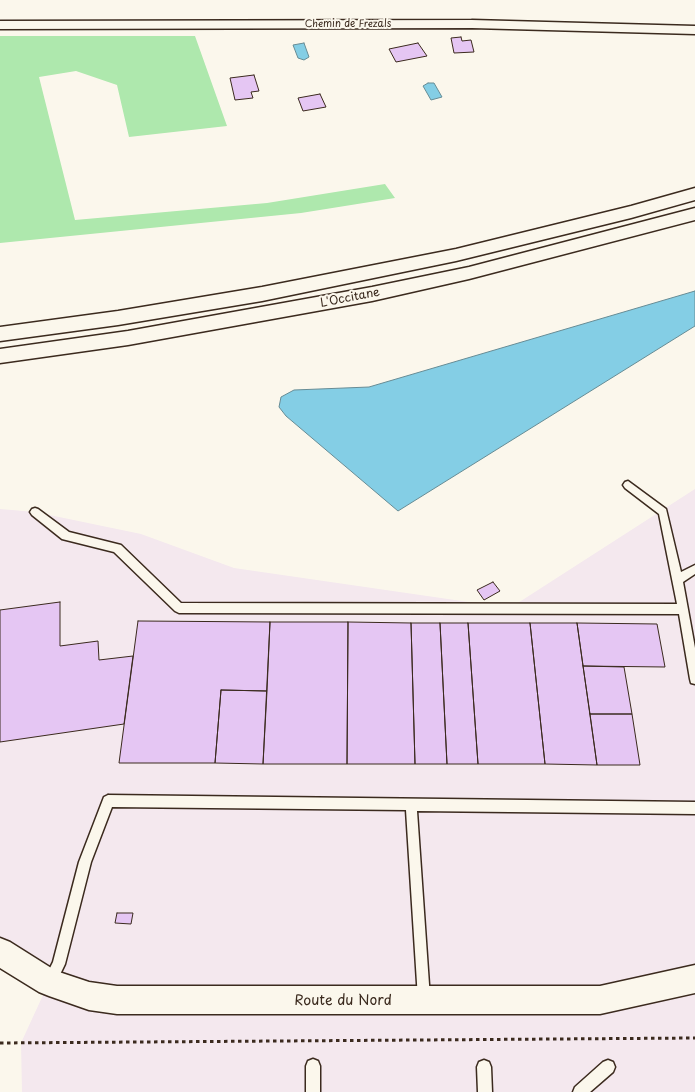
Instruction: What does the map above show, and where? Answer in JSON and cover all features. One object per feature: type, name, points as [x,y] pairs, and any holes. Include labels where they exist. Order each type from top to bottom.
[{"type":"main road","name":"L'Occitane","points":[[0,334],[118,318],[262,294],[456,255],[631,212],[695,194]]},
{"type":"main road","name":"L'Occitane","points":[[0,356],[136,336],[372,294],[477,271],[637,231],[695,214]]},
{"type":"main road","name":"Route du Nord","points":[[0,952],[49,982],[89,996],[117,1000],[424,1002],[600,1000],[695,979]]},
{"type":"street","name":"Chemin de Frezals","points":[[0,25],[472,24],[695,30]]},
{"type":"lane","points":[[628,485],[663,512],[683,609],[695,679]]},
{"type":"lane","points":[[34,512],[66,536],[117,548],[179,608],[683,609]]},
{"type":"lane","points":[[677,580],[695,569]]},
{"type":"lane","points":[[49,982],[59,964],[85,862],[108,801],[695,808]]},
{"type":"lane","points":[[411,805],[424,1002]]},
{"type":"lane","points":[[313,1066],[313,1092]]},
{"type":"lane","points":[[484,1067],[485,1092]]},
{"type":"lane","points":[[580,1092],[608,1067]]},
{"type":"path","points":[[0,1043],[695,1038]]},
{"type":"shaded area","points":[[695,489],[695,1092],[22,1092],[21,1043],[49,982],[0,952],[0,509],[35,512],[141,534],[234,568],[510,608]]},
{"type":"green space","points":[[0,36],[195,36],[227,126],[129,137],[117,85],[76,71],[39,77],[75,220],[267,203],[385,184],[395,198],[301,213],[0,243]]},
{"type":"water","points":[[304,43],[309,57],[304,60],[298,58],[293,45]]},
{"type":"water","points":[[428,83],[434,83],[442,97],[431,100],[423,86]]},
{"type":"water","points":[[695,291],[695,326],[398,511],[286,416],[279,407],[281,397],[294,390],[369,387]]},
{"type":"building","points":[[461,37],[462,41],[471,40],[474,52],[454,53],[451,38]]},
{"type":"building","points":[[418,43],[427,56],[396,62],[389,49]]},
{"type":"building","points":[[254,75],[259,91],[251,92],[253,98],[235,100],[230,78]]},
{"type":"building","points":[[320,94],[326,107],[303,111],[298,98]]},
{"type":"building","points":[[493,582],[500,591],[484,600],[477,590]]},
{"type":"building","points":[[60,602],[60,646],[98,641],[99,660],[133,656],[124,724],[0,742],[0,610]]},
{"type":"building","points":[[138,621],[270,622],[267,691],[221,690],[215,763],[119,763]]},
{"type":"building","points":[[270,622],[348,622],[347,764],[263,764]]},
{"type":"building","points":[[348,622],[411,623],[415,764],[347,764]]},
{"type":"building","points":[[411,623],[440,623],[447,764],[415,764]]},
{"type":"building","points":[[440,623],[468,623],[478,764],[447,764]]},
{"type":"building","points":[[468,623],[530,623],[545,764],[478,764]]},
{"type":"building","points":[[530,623],[577,623],[597,765],[545,764]]},
{"type":"building","points":[[577,623],[657,624],[665,667],[583,666]]},
{"type":"building","points":[[583,666],[624,667],[632,714],[590,714]]},
{"type":"building","points":[[221,690],[267,691],[263,764],[215,763]]},
{"type":"building","points":[[590,714],[632,714],[640,765],[597,765]]},
{"type":"building","points":[[117,913],[133,913],[131,924],[115,923]]}]
